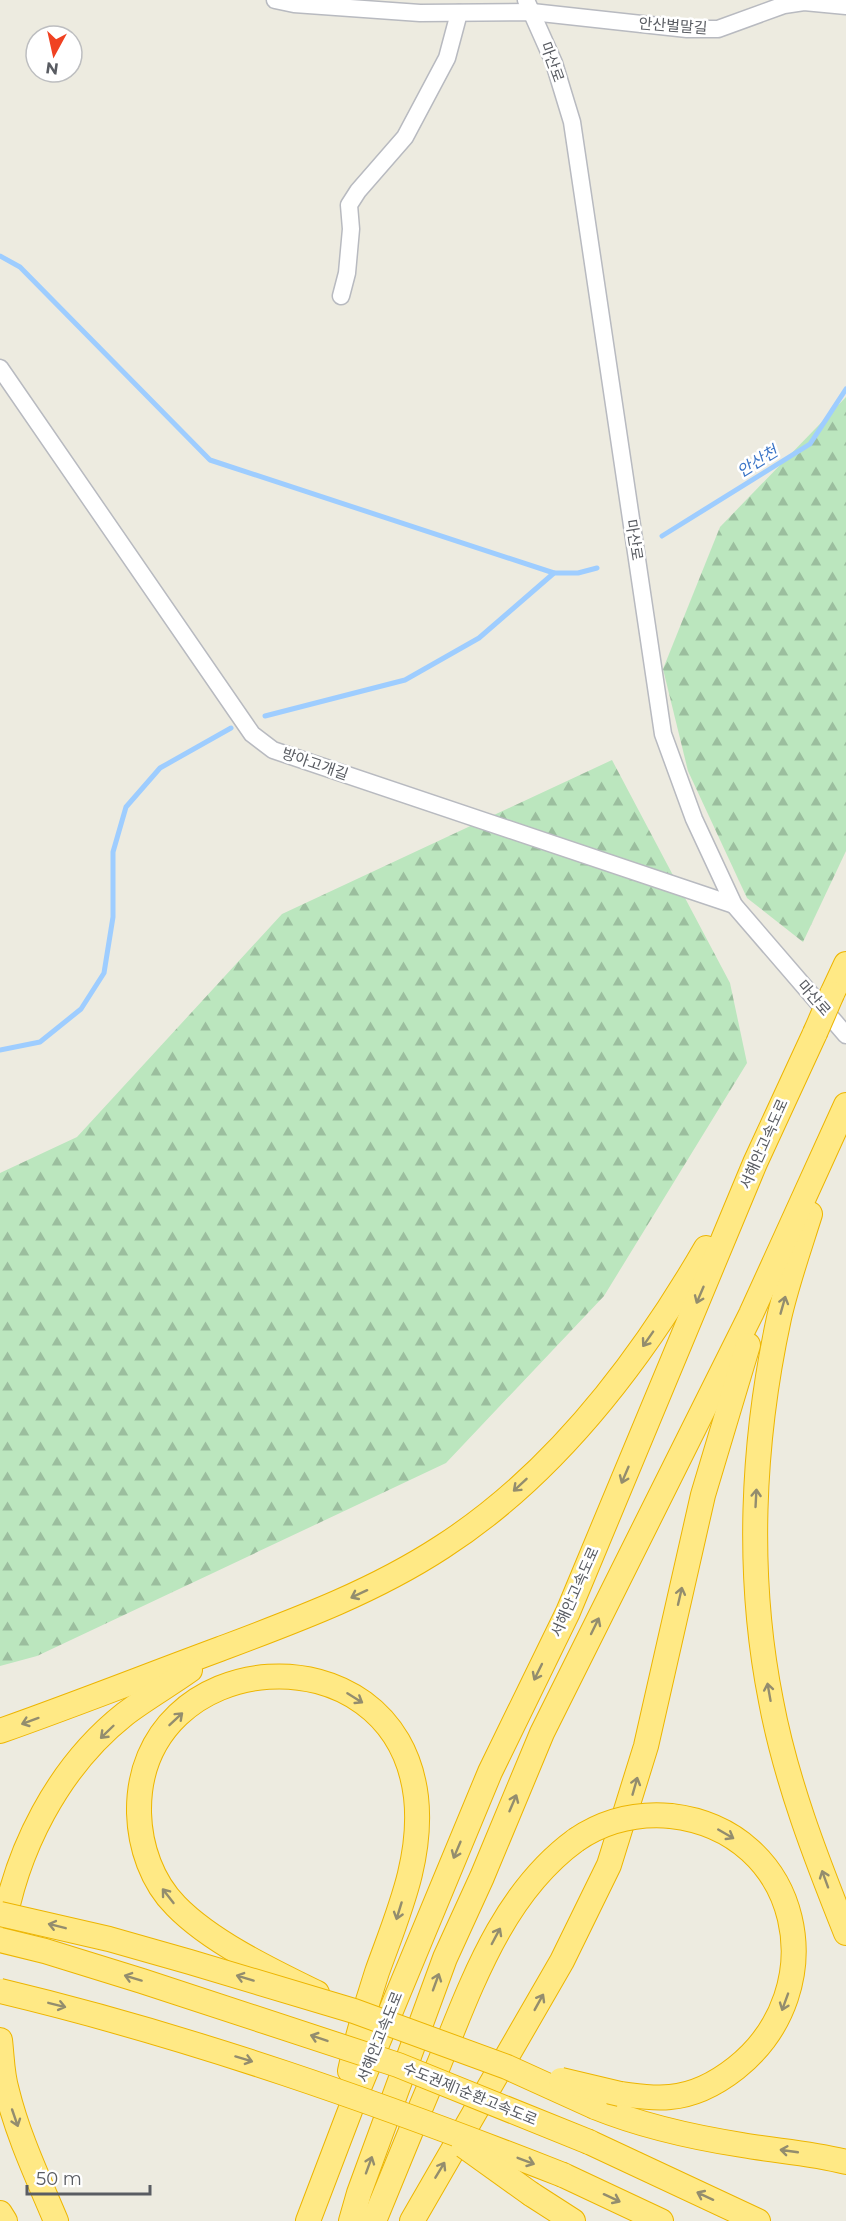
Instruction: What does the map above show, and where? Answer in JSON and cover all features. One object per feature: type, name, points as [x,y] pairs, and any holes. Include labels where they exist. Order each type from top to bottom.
[{"type":"highway","name":"서해안고속도로","points":[[308,2221],[338,2142],[490,1772],[567,1612],[755,1163],[846,964]]},
{"type":"highway","name":"서해안고속도로","points":[[351,2221],[359,2193],[445,1958],[482,1877],[542,1733],[751,1314],[846,1108]]},
{"type":"highway","points":[[846,1108],[811,1210],[780,1316],[762,1419],[755,1537],[759,1621],[771,1702],[795,1797],[846,1933]]},
{"type":"highway","points":[[412,2221],[562,1961],[609,1864],[646,1746],[703,1495],[737,1381],[768,1292],[846,1108]]},
{"type":"highway","points":[[0,1731],[312,1615],[365,1591],[443,1547],[505,1499],[549,1459],[586,1420],[627,1369],[690,1275],[755,1163]]},
{"type":"highway","points":[[0,1947],[4,1920],[30,1840],[54,1795],[69,1773],[106,1732],[125,1715],[222,1648]]},
{"type":"highway","points":[[338,2142],[359,2030],[398,1917],[410,1873],[416,1838],[416,1800],[408,1765],[402,1749],[384,1722],[360,1701],[345,1692],[313,1681],[284,1676],[253,1677],[211,1692],[182,1713],[161,1736],[149,1758],[140,1789],[139,1821],[145,1855],[168,1897],[192,1921],[272,1970],[354,2011]]},
{"type":"highway","points":[[374,2221],[465,2000],[491,1946],[529,1885],[561,1851],[600,1827],[627,1818],[670,1816],[706,1824],[730,1836],[750,1851],[771,1875],[785,1902],[791,1924],[795,1945],[793,1974],[784,2004],[767,2037],[730,2073],[700,2089],[671,2097],[641,2097],[507,2067]]},
{"type":"highway","points":[[0,1914],[99,1937],[354,2011],[507,2067],[595,2107],[636,2122],[696,2137],[846,2162]]},
{"type":"highway","name":"수도권제1순환고속도로","points":[[0,1940],[45,1951],[153,1984],[398,2065],[589,2142],[758,2221]]},
{"type":"highway","points":[[0,1991],[98,2015],[259,2064],[435,2125],[563,2175],[661,2221]]},
{"type":"highway","points":[[0,2040],[6,2088],[14,2116],[56,2221]]},
{"type":"highway","points":[[435,2125],[531,2194],[573,2221]]},
{"type":"highway","points":[[0,2213],[5,2221]]},
{"type":"street","name":"안산벌말길","points":[[274,0],[294,4],[420,13],[529,6],[687,29],[718,29],[784,5],[804,2],[846,6]]},
{"type":"street","name":"마산로","points":[[529,6],[554,63],[572,122],[663,734],[694,819],[734,905],[846,1035]]},
{"type":"street","points":[[341,296],[347,273],[351,229],[350,205],[358,191],[405,137],[447,58],[459,12]]},
{"type":"street","name":"방아고개길","points":[[0,368],[252,734],[273,750],[734,905]]},
{"type":"green space","points":[[846,397],[846,851],[803,942],[747,898],[688,771],[663,669],[720,527]]},
{"type":"green space","points":[[612,760],[730,983],[747,1063],[604,1296],[446,1463],[37,1656],[0,1666],[0,1173],[77,1137],[282,914]]},
{"type":"waterway","points":[[0,256],[20,267],[210,460],[554,573]]},
{"type":"waterway","name":"안산천","points":[[662,536],[810,444],[846,389]]},
{"type":"waterway","points":[[265,716],[405,680],[479,638],[554,573],[578,573],[597,568]]},
{"type":"waterway","points":[[0,1050],[40,1042],[81,1009],[104,973],[113,917],[113,852],[126,807],[160,768],[231,728]]}]
